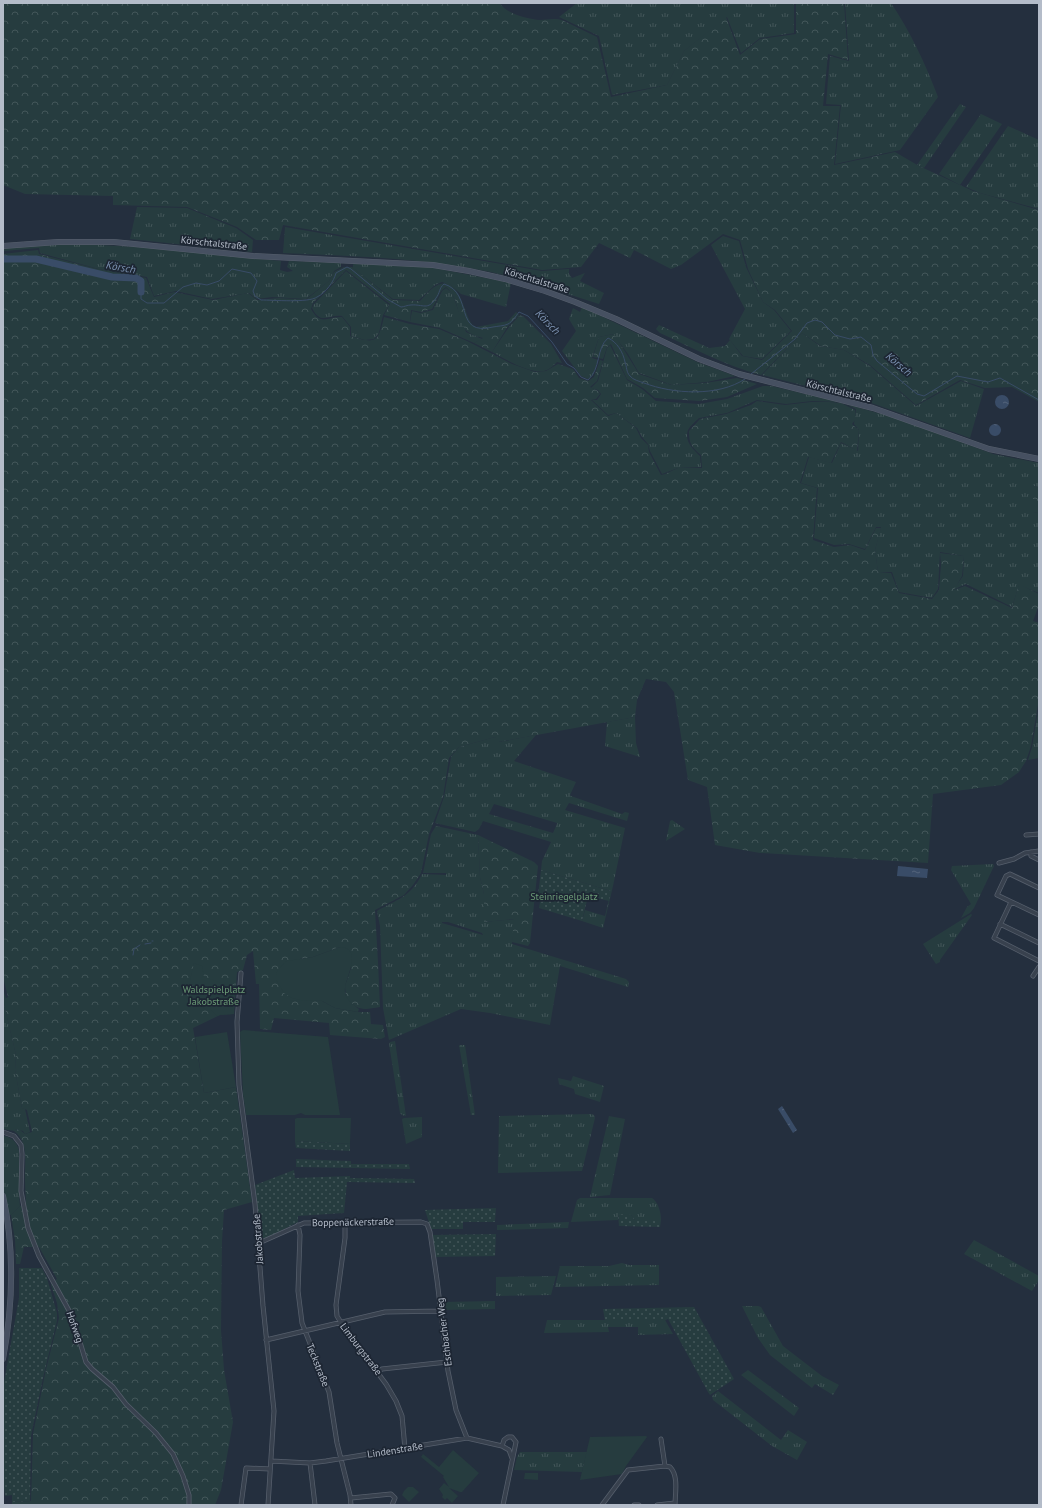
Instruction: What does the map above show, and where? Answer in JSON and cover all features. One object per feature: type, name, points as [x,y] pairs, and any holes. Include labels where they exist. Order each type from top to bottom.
[{"type":"main road","name":"Körschtalstraße","points":[[3,246],[58,242],[114,242],[253,256],[433,265],[469,271],[539,289],[575,302],[616,319],[699,359],[739,374],[873,408],[989,449],[1039,459]]},
{"type":"main road","points":[[3,1196],[9,1237],[12,1282],[10,1313],[3,1359]]},
{"type":"street","points":[[1026,835],[1039,834]]},
{"type":"street","points":[[999,863],[1014,859],[1025,853],[1039,851]]},
{"type":"street","points":[[1031,852],[1031,856],[1039,860]]},
{"type":"street","points":[[1039,888],[1010,874],[1006,876],[997,896],[1039,916]]},
{"type":"street","points":[[1011,902],[994,938],[1039,960]]},
{"type":"street","points":[[1000,924],[1039,943]]},
{"type":"street","points":[[1033,976],[1039,967]]},
{"type":"street","name":"Jakobstraße","points":[[241,973],[237,1022],[239,1080],[255,1196],[262,1299],[274,1411],[268,1505]]},
{"type":"street","name":"Hofweg","points":[[3,1132],[14,1136],[21,1145],[21,1191],[28,1228],[40,1256],[72,1316],[86,1362],[113,1387],[126,1404],[156,1433],[173,1454],[183,1476],[189,1495],[189,1505]]},
{"type":"street","name":"Limburgstraße","points":[[345,1222],[345,1238],[336,1305],[337,1316],[394,1396],[400,1412],[405,1449]]},
{"type":"street","name":"Boppenäckerstraße","points":[[259,1243],[298,1225],[308,1223],[421,1222],[427,1224]]},
{"type":"street","name":"Eschbacher Weg","points":[[427,1224],[430,1232],[447,1362],[456,1410],[467,1438]]},
{"type":"street","name":"Teckstraße","points":[[298,1225],[300,1235],[299,1304],[305,1331],[329,1392],[341,1459],[351,1498],[351,1505]]},
{"type":"street","points":[[266,1340],[385,1312],[441,1311]]},
{"type":"street","points":[[377,1372],[382,1369],[447,1362]]},
{"type":"street","points":[[503,1505],[512,1458],[516,1446],[515,1439],[508,1437],[504,1440],[502,1446],[509,1450],[512,1458]]},
{"type":"street","name":"Lindenstraße","points":[[271,1461],[310,1463],[467,1438],[502,1446]]},
{"type":"street","points":[[661,1439],[665,1466]]},
{"type":"street","points":[[310,1463],[315,1505]]},
{"type":"street","points":[[602,1505],[628,1470],[665,1466],[672,1469],[676,1484],[675,1504],[657,1505]]},
{"type":"street","points":[[241,1505],[246,1468],[270,1469]]},
{"type":"street","points":[[351,1498],[393,1494],[395,1498],[392,1505]]},
{"type":"street","points":[[634,1505],[639,1505]]},
{"type":"green space","points":[[3,3],[500,3],[512,13],[540,20],[562,20],[597,37],[611,97],[667,85],[684,51],[726,17],[740,55],[760,39],[796,34],[796,3],[844,3],[848,60],[828,54],[823,106],[840,106],[834,165],[895,152],[919,166],[973,191],[1039,210],[1039,402],[1012,387],[985,388],[960,380],[916,405],[870,365],[844,350],[821,346],[802,333],[761,375],[722,362],[660,333],[656,329],[659,325],[709,348],[725,346],[730,340],[742,356],[762,360],[792,331],[775,310],[763,302],[748,269],[740,240],[723,234],[681,265],[671,269],[634,250],[630,258],[599,243],[581,267],[542,270],[283,225],[279,240],[256,240],[237,227],[187,207],[113,205],[113,196],[25,194],[3,185]]},
{"type":"green space","points":[[577,3],[794,3],[794,33],[760,38],[741,53],[727,17],[684,51],[667,85],[612,95],[599,36],[559,17]]},
{"type":"green space","points":[[845,3],[891,3],[917,48],[938,97],[900,150],[835,164],[841,105],[826,104],[830,56],[849,61]]},
{"type":"green space","points":[[960,104],[966,107],[924,168],[917,165]]},
{"type":"green space","points":[[981,114],[1002,124],[960,185],[939,174]]},
{"type":"green space","points":[[1008,126],[1039,140],[1039,209],[980,193],[966,187]]},
{"type":"green space","points":[[137,207],[187,208],[236,228],[253,240],[252,252],[130,239]]},
{"type":"green space","points":[[285,227],[542,271],[569,269],[569,274],[572,278],[585,273],[580,281],[604,293],[599,304],[518,279],[465,267],[387,258],[283,253]]},
{"type":"green space","points":[[723,236],[739,241],[746,267],[763,302],[774,310],[791,331],[762,359],[743,356],[729,339],[745,309],[711,245]]},
{"type":"green space","points":[[80,244],[136,247],[281,261],[280,270],[287,272],[293,271],[287,267],[289,261],[341,263],[341,267],[334,271],[329,281],[306,299],[272,297],[257,299],[249,293],[212,299],[176,291],[154,296],[147,277],[99,269],[40,253],[39,248],[4,251],[4,248]]},
{"type":"green space","points":[[38,250],[39,254],[98,269],[146,278],[154,297],[174,292],[213,300],[248,293],[257,300],[279,298],[314,300],[307,299],[329,281],[334,272],[344,267],[352,267],[393,300],[420,301],[436,286],[443,283],[450,284],[459,294],[470,322],[476,327],[508,321],[516,312],[519,315],[508,326],[492,352],[474,343],[483,338],[468,332],[464,328],[454,297],[446,287],[441,291],[432,309],[421,312],[411,310],[410,322],[384,315],[390,304],[346,270],[313,303],[311,309],[318,318],[325,319],[342,317],[350,327],[350,336],[359,339],[371,340],[377,337],[384,317],[410,324],[439,329],[467,341],[512,364],[535,372],[546,371],[558,364],[573,369],[579,378],[588,381],[594,377],[600,360],[603,361],[597,381],[590,387],[598,391],[600,394],[596,399],[591,400],[608,416],[616,413],[636,428],[641,438],[648,445],[649,452],[661,475],[678,468],[702,468],[701,455],[691,444],[689,435],[689,431],[700,419],[726,414],[751,405],[757,401],[785,405],[811,402],[841,403],[855,410],[855,420],[852,424],[859,430],[857,451],[841,442],[831,463],[808,457],[800,483],[817,488],[813,540],[834,547],[850,545],[865,550],[876,528],[881,528],[875,550],[878,572],[891,573],[899,593],[932,599],[939,590],[941,564],[940,553],[964,556],[962,576],[954,590],[965,586],[1012,608],[1019,584],[1039,594],[1039,605],[1033,621],[1039,623],[1039,699],[1031,746],[1026,761],[1019,772],[1001,785],[933,794],[928,863],[760,853],[715,845],[707,787],[688,780],[674,692],[666,682],[646,679],[637,700],[635,717],[498,742],[495,737],[459,747],[449,758],[443,797],[429,834],[421,873],[404,895],[375,910],[380,1007],[369,1009],[361,1008],[354,1005],[346,998],[345,986],[351,968],[340,947],[313,957],[300,959],[300,1000],[322,1001],[335,1008],[358,1012],[370,1012],[371,1024],[383,1025],[385,1037],[381,1039],[330,1035],[329,1023],[274,1018],[271,1030],[260,1029],[259,984],[256,984],[253,951],[247,955],[243,970],[237,972],[234,1014],[220,1015],[193,1028],[204,1093],[236,1087],[252,1202],[224,1210],[222,1241],[221,1330],[224,1370],[233,1422],[221,1490],[215,1505],[12,1505],[12,1502],[31,1501],[33,1434],[46,1369],[59,1318],[57,1303],[51,1285],[52,1282],[57,1279],[39,1247],[24,1247],[20,1264],[16,1264],[15,1240],[11,1215],[20,1206],[26,1204],[26,1201],[24,1148],[22,1141],[14,1129],[20,1130],[25,1134],[32,1132],[27,1110],[22,1108],[15,1070],[16,1055],[3,1000],[8,997],[3,977],[3,254]]},
{"type":"green space","points":[[353,263],[429,267],[511,283],[506,307],[461,294],[451,285],[442,282],[435,285],[419,300],[393,299],[353,268]]},
{"type":"green space","points":[[346,271],[389,305],[383,315],[379,333],[374,339],[365,340],[351,336],[351,327],[342,316],[322,318],[315,313],[312,308],[314,304]]},
{"type":"green space","points":[[446,288],[452,293],[466,332],[482,339],[474,343],[440,328],[410,322],[412,311],[420,313],[433,310],[442,291]]},
{"type":"green space","points":[[582,307],[697,362],[735,376],[707,382],[672,385],[639,373],[628,354],[613,334],[599,337],[592,358],[598,360],[593,375],[588,379],[581,376],[562,351],[576,331],[569,319],[573,308],[580,312]]},
{"type":"green space","points":[[520,315],[524,317],[551,344],[562,363],[557,362],[547,370],[534,371],[519,366],[492,352],[509,327]]},
{"type":"green space","points":[[802,333],[820,346],[844,350],[870,366],[916,406],[961,381],[984,389],[970,438],[866,401],[762,375]]},
{"type":"green space","points":[[614,334],[639,374],[671,385],[705,383],[737,378],[757,384],[727,397],[699,401],[655,398],[643,388],[627,379],[611,344],[607,347],[603,359],[593,357],[599,337]]},
{"type":"green space","points":[[610,345],[627,380],[642,389],[656,401],[699,404],[727,399],[763,386],[771,386],[839,402],[812,401],[786,404],[757,400],[727,413],[699,418],[688,430],[687,438],[700,456],[701,467],[678,468],[662,474],[648,444],[637,428],[616,413],[608,415],[592,400],[597,400],[601,394],[598,390],[591,388],[598,381],[607,348]]},
{"type":"green space","points":[[846,404],[899,419],[993,454],[1039,463],[1039,487],[1033,486],[1033,512],[1039,513],[1039,593],[1019,585],[1012,607],[966,584],[953,590],[963,576],[964,556],[940,552],[938,589],[932,598],[899,592],[892,572],[878,572],[875,550],[881,527],[876,527],[865,549],[849,544],[834,545],[814,538],[818,488],[801,483],[809,457],[832,463],[841,443],[858,451],[859,430],[854,424],[856,409]]},
{"type":"green space","points":[[1033,486],[1039,487],[1039,513],[1033,512]]},
{"type":"green space","points":[[1039,705],[1039,758],[1028,760],[1032,747]]},
{"type":"green space","points":[[635,717],[636,743],[640,757],[605,746],[607,722]]},
{"type":"green space","points":[[536,735],[514,761],[576,782],[570,795],[571,796],[622,814],[625,812],[629,813],[627,821],[569,803],[565,810],[625,828],[603,928],[582,921],[585,910],[605,916],[611,891],[541,870],[542,861],[551,842],[483,821],[479,829],[475,832],[435,823],[444,797],[451,757],[459,747],[495,737],[499,742]],"holes":[[[494,804],[557,823],[553,833],[489,814]]]},
{"type":"green space","points":[[672,820],[685,829],[666,841],[670,821]]},
{"type":"green space","points":[[436,826],[478,835],[480,877],[484,894],[484,922],[515,919],[512,944],[626,979],[629,982],[628,987],[560,966],[550,1025],[461,1009],[389,1040],[383,1008],[380,926],[377,911],[408,893],[422,874],[446,875],[446,873],[423,873],[431,834]],"holes":[[[448,922],[482,933],[483,935],[442,923]]]},
{"type":"green space","points":[[478,835],[534,862],[538,866],[530,943],[528,946],[512,942],[514,919],[484,922],[484,894],[480,877]]},
{"type":"green space","points":[[993,864],[994,866],[974,908],[970,913],[961,918],[967,907],[971,904],[951,870],[952,866]]},
{"type":"green space","name":"Steinriegelplatz","points":[[541,870],[611,891],[609,901],[588,896],[582,921],[539,908],[541,896],[538,895]]},
{"type":"green space","points":[[971,914],[972,915],[940,962],[936,964],[923,944]]},
{"type":"green space","points":[[340,947],[347,949],[351,953],[352,959],[345,992],[348,1000],[359,1009],[358,1012],[335,1008],[322,1001],[292,998],[284,993],[276,980],[276,975],[278,969],[287,961],[313,957]]},
{"type":"green space","name":"Waldspielplatz Jakobstraße","points":[[194,963],[202,966],[204,977],[228,985],[232,988],[229,997],[231,1002],[234,1003],[234,1014],[217,1016],[210,1009],[205,1009],[201,1006],[201,1003],[194,996],[195,986],[190,984]]},
{"type":"green space","points":[[3,988],[6,999],[3,1000]]},
{"type":"green space","points":[[3,1000],[16,1055],[15,1070],[22,1108],[25,1109],[30,1132],[25,1134],[23,1131],[15,1129],[14,1131],[3,1129]]},
{"type":"green space","points":[[243,1030],[328,1037],[340,1115],[305,1115],[301,1113],[295,1115],[246,1115],[243,1094],[240,1032]]},
{"type":"green space","points":[[227,1032],[236,1087],[204,1093],[195,1037]]},
{"type":"green space","points":[[395,1041],[406,1116],[400,1113],[389,1044],[390,1042]]},
{"type":"green space","points":[[459,1045],[465,1045],[475,1115],[471,1115]]},
{"type":"green space","points":[[573,1076],[604,1086],[600,1102],[575,1094],[574,1089],[559,1084],[558,1078],[571,1081]]},
{"type":"green space","points":[[594,1115],[595,1118],[582,1171],[498,1173],[499,1116]]},
{"type":"green space","points":[[609,1116],[625,1119],[610,1195],[590,1197]]},
{"type":"green space","points":[[422,1117],[422,1137],[406,1144],[402,1119]]},
{"type":"green space","points":[[351,1118],[350,1144],[295,1141],[295,1119]]},
{"type":"green space","points":[[3,1136],[14,1140],[19,1151],[20,1206],[11,1215],[8,1214],[3,1185]]},
{"type":"green space","points":[[295,1141],[350,1144],[350,1151],[296,1148]]},
{"type":"green space","points":[[296,1159],[351,1161],[351,1164],[409,1164],[410,1169],[296,1167]]},
{"type":"green space","points":[[294,1170],[295,1178],[350,1176],[350,1178],[414,1179],[415,1183],[347,1182],[344,1213],[298,1216],[298,1222],[263,1240],[260,1238],[255,1185]]},
{"type":"green space","points":[[580,1198],[652,1198],[659,1208],[661,1220],[635,1220],[631,1215],[618,1215],[618,1220],[571,1222],[577,1200]]},
{"type":"green space","points":[[496,1208],[495,1222],[463,1222],[463,1229],[431,1229],[425,1210]]},
{"type":"green space","points":[[618,1214],[631,1215],[635,1220],[661,1220],[660,1227],[619,1226]]},
{"type":"green space","points":[[569,1222],[568,1228],[497,1230],[497,1225]]},
{"type":"green space","points":[[496,1234],[495,1256],[435,1257],[432,1235]]},
{"type":"green space","points":[[974,1240],[1039,1276],[1039,1280],[1032,1291],[964,1254]]},
{"type":"green space","points":[[622,1263],[629,1265],[659,1265],[659,1285],[555,1287],[560,1266],[609,1266]]},
{"type":"green space","points":[[19,1268],[42,1268],[47,1278],[57,1313],[57,1321],[31,1436],[30,1501],[12,1502],[12,1495],[5,1496],[3,1481],[3,1388],[19,1298]]},
{"type":"green space","points":[[556,1276],[551,1295],[496,1296],[496,1277]]},
{"type":"green space","points":[[495,1301],[495,1309],[443,1310],[442,1302]]},
{"type":"green space","points":[[742,1306],[761,1307],[783,1346],[822,1376],[839,1385],[833,1395],[815,1384],[812,1388],[770,1355],[758,1338]]},
{"type":"green space","points":[[694,1307],[734,1379],[710,1395],[668,1319],[664,1321],[605,1321],[603,1309]]},
{"type":"green space","points":[[547,1320],[665,1320],[673,1334],[638,1335],[638,1327],[608,1327],[609,1332],[544,1333]]},
{"type":"green space","points":[[748,1370],[799,1408],[794,1416],[741,1375]]},
{"type":"green space","points":[[718,1391],[781,1440],[788,1430],[807,1442],[797,1460],[772,1446],[713,1400],[712,1396]]},
{"type":"green space","points":[[590,1437],[647,1437],[622,1474],[580,1480]]},
{"type":"green space","points":[[453,1450],[479,1473],[462,1492],[449,1488],[458,1496],[452,1503],[447,1498],[445,1500],[442,1497],[443,1495],[439,1489],[444,1483],[449,1487],[443,1477],[444,1476],[421,1457],[423,1454],[439,1467]]},
{"type":"green space","points":[[520,1452],[587,1452],[582,1472],[514,1470],[517,1457]]},
{"type":"green space","points":[[525,1473],[538,1473],[538,1480],[524,1479]]},
{"type":"green space","points":[[408,1487],[413,1487],[419,1492],[409,1502],[402,1495]]},
{"type":"water","points":[[999,395],[1005,395],[1009,399],[1009,405],[1005,409],[999,409],[995,405],[995,399]]},
{"type":"water","points":[[995,424],[999,426],[1001,430],[999,434],[995,436],[991,434],[989,430],[991,426]]},
{"type":"water","points":[[898,866],[928,869],[927,878],[897,876]]},
{"type":"water","points":[[782,1106],[797,1130],[793,1133],[778,1109]]},
{"type":"waterway","name":"Körsch","points":[[3,259],[36,259],[112,277],[136,278],[141,281],[141,292]]},
{"type":"waterway","name":"Körsch","points":[[141,292],[141,299],[147,303],[164,303],[183,287],[196,283],[207,285],[219,281],[232,269],[251,273],[257,281],[253,291],[255,296],[261,300],[307,300],[313,299],[323,293],[333,280],[336,273],[347,267],[387,299],[401,307],[410,305],[428,306],[433,302],[444,284],[453,289],[459,296],[468,320],[473,326],[481,328],[506,325],[519,312],[528,316],[552,342],[567,364],[574,368],[581,377],[588,380],[595,370],[604,342],[608,338],[614,342],[621,351],[628,373],[631,377],[656,387],[668,390],[695,392],[709,391],[722,389],[745,379]]},
{"type":"waterway","name":"Körsch","points":[[751,374],[795,339],[807,323],[815,320],[822,322],[835,335],[850,339],[861,337],[871,345],[873,355],[877,361],[917,394],[924,396],[957,376],[988,382],[1000,378],[1039,400]]},
{"type":"waterway","points":[[145,944],[151,943]]},
{"type":"waterway","points":[[133,955],[134,949],[140,945]]}]
